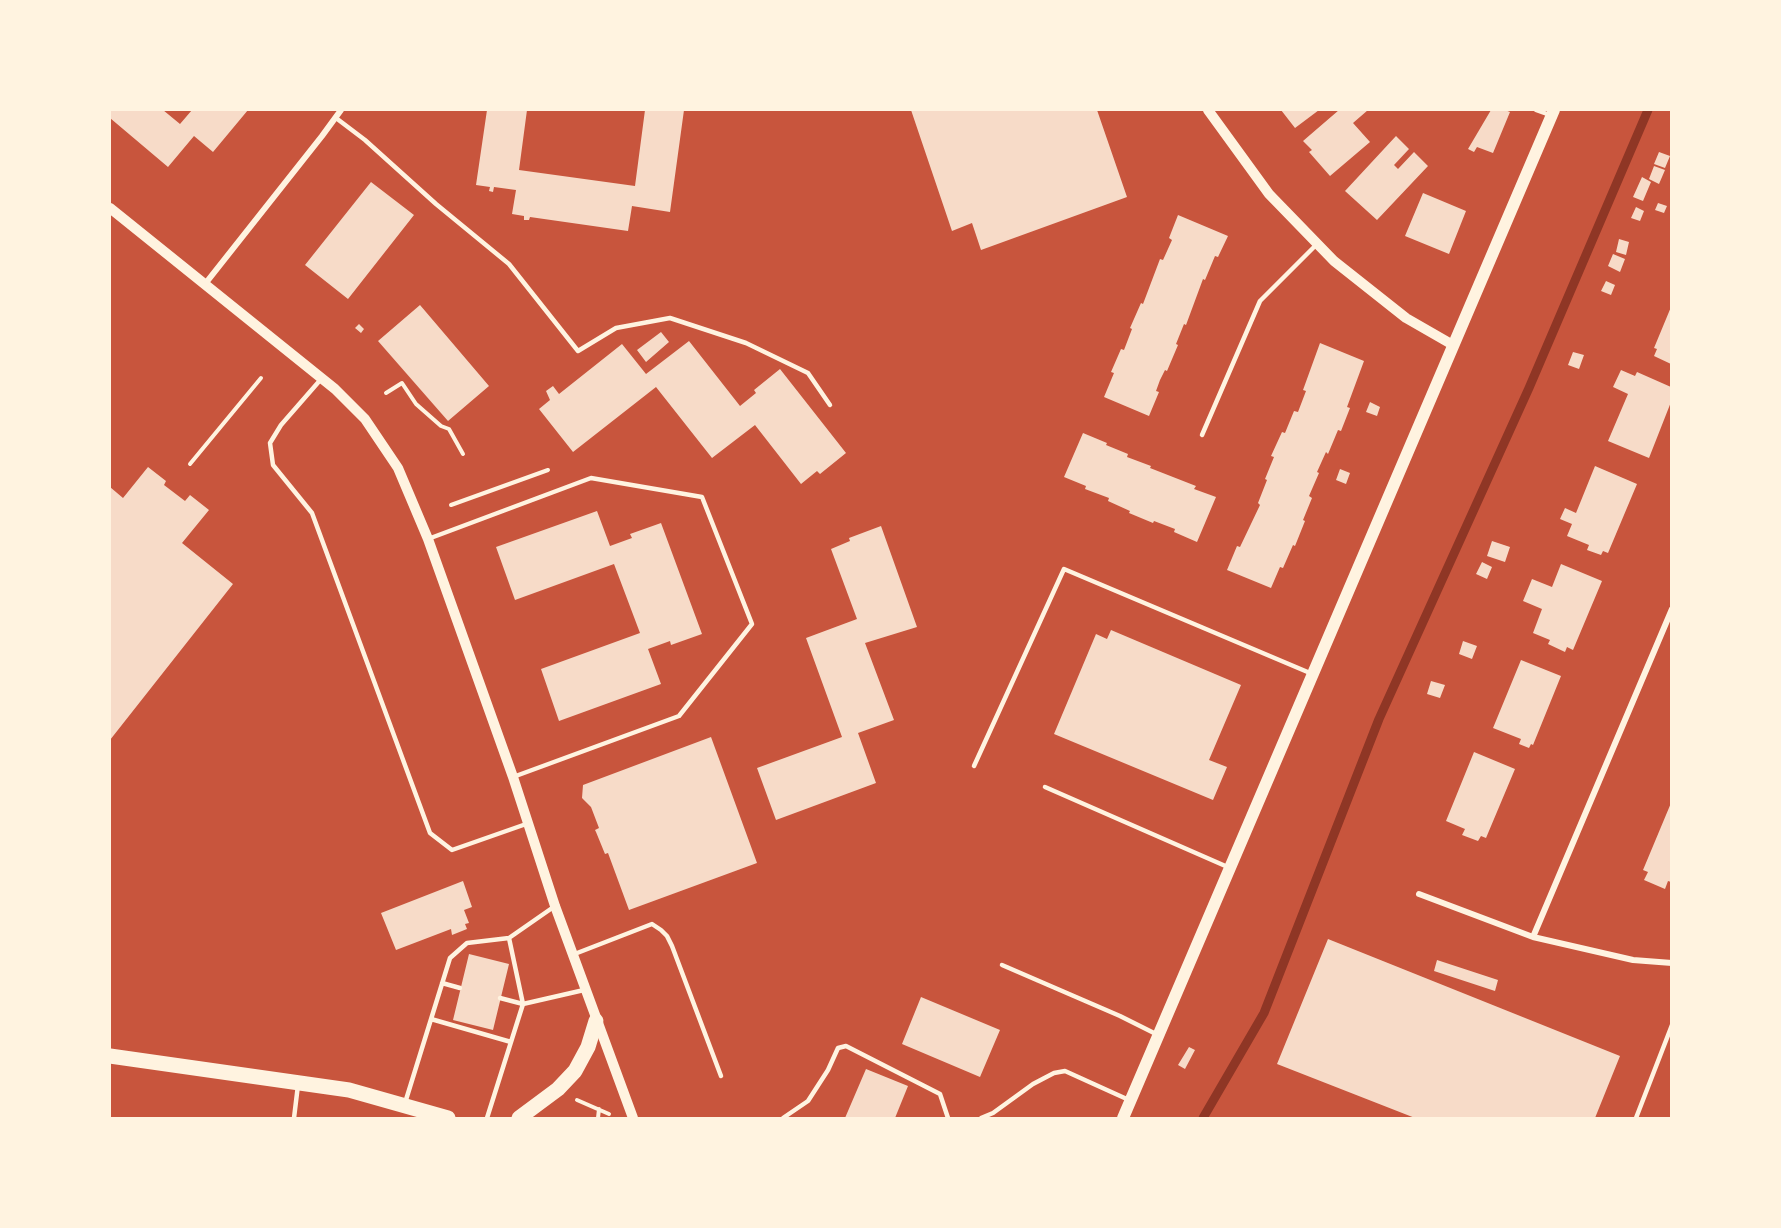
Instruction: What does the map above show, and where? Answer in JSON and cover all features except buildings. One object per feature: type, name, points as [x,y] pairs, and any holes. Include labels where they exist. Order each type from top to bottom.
[{"type":"main road","points":[[1123,1119],[1552,113]]},
{"type":"main road","points":[[519,1119],[558,1089],[575,1071],[588,1047],[596,1021]]},
{"type":"main road","points":[[110,1056],[350,1090],[448,1119]]},
{"type":"street","points":[[205,284],[341,110]]},
{"type":"street","points":[[1208,110],[1269,194],[1334,261],[1406,318],[1454,345]]},
{"type":"street","points":[[110,208],[322,378],[365,419],[390,453],[410,493],[428,539],[530,823],[555,906],[633,1119]]},
{"type":"street","points":[[1533,937],[1671,609]]},
{"type":"street","points":[[1419,894],[1533,937],[1633,960],[1671,963]]},
{"type":"lane","points":[[1536,110],[1552,113]]},
{"type":"lane","points":[[336,118],[365,140],[436,204],[509,264],[578,351],[616,328],[670,318],[746,343],[808,373],[830,405]]},
{"type":"lane","points":[[1202,435],[1260,301],[1317,244]]},
{"type":"lane","points":[[322,378],[281,425],[270,443],[273,465],[312,513],[430,833],[452,850],[530,823]]},
{"type":"lane","points":[[428,539],[591,478],[702,497],[752,624],[679,716],[513,777]]},
{"type":"lane","points":[[974,766],[1064,569],[1313,675]]},
{"type":"lane","points":[[1045,787],[1230,868]]},
{"type":"lane","points":[[404,1106],[450,958],[467,943],[509,939],[555,906]]},
{"type":"lane","points":[[573,955],[651,924],[661,930],[672,946],[721,1076]]},
{"type":"lane","points":[[487,1119],[523,1004],[509,939]]},
{"type":"lane","points":[[1002,965],[1158,1035]]},
{"type":"lane","points":[[442,983],[460,988]]},
{"type":"lane","points":[[500,998],[523,1004],[585,989]]},
{"type":"lane","points":[[431,1019],[511,1041]]},
{"type":"lane","points":[[1636,1119],[1671,1025]]},
{"type":"lane","points":[[783,1119],[808,1101],[828,1070],[838,1048],[846,1046],[940,1094],[948,1119]]},
{"type":"lane","points":[[981,1119],[1040,1080],[1054,1073],[1065,1071],[1130,1101]]},
{"type":"lane","points":[[294,1119],[299,1083]]},
{"type":"path","points":[[190,464],[261,378]]},
{"type":"path","points":[[386,393],[402,383],[416,404],[441,426],[449,429],[463,454]]},
{"type":"path","points":[[451,505],[548,470]]},
{"type":"path","points":[[568,1096],[610,1114]]},
{"type":"path","points":[[598,1119],[599,1109]]},
{"type":"waterway","points":[[1203,1118],[1264,1013],[1379,719],[1529,388],[1648,110]]}]
